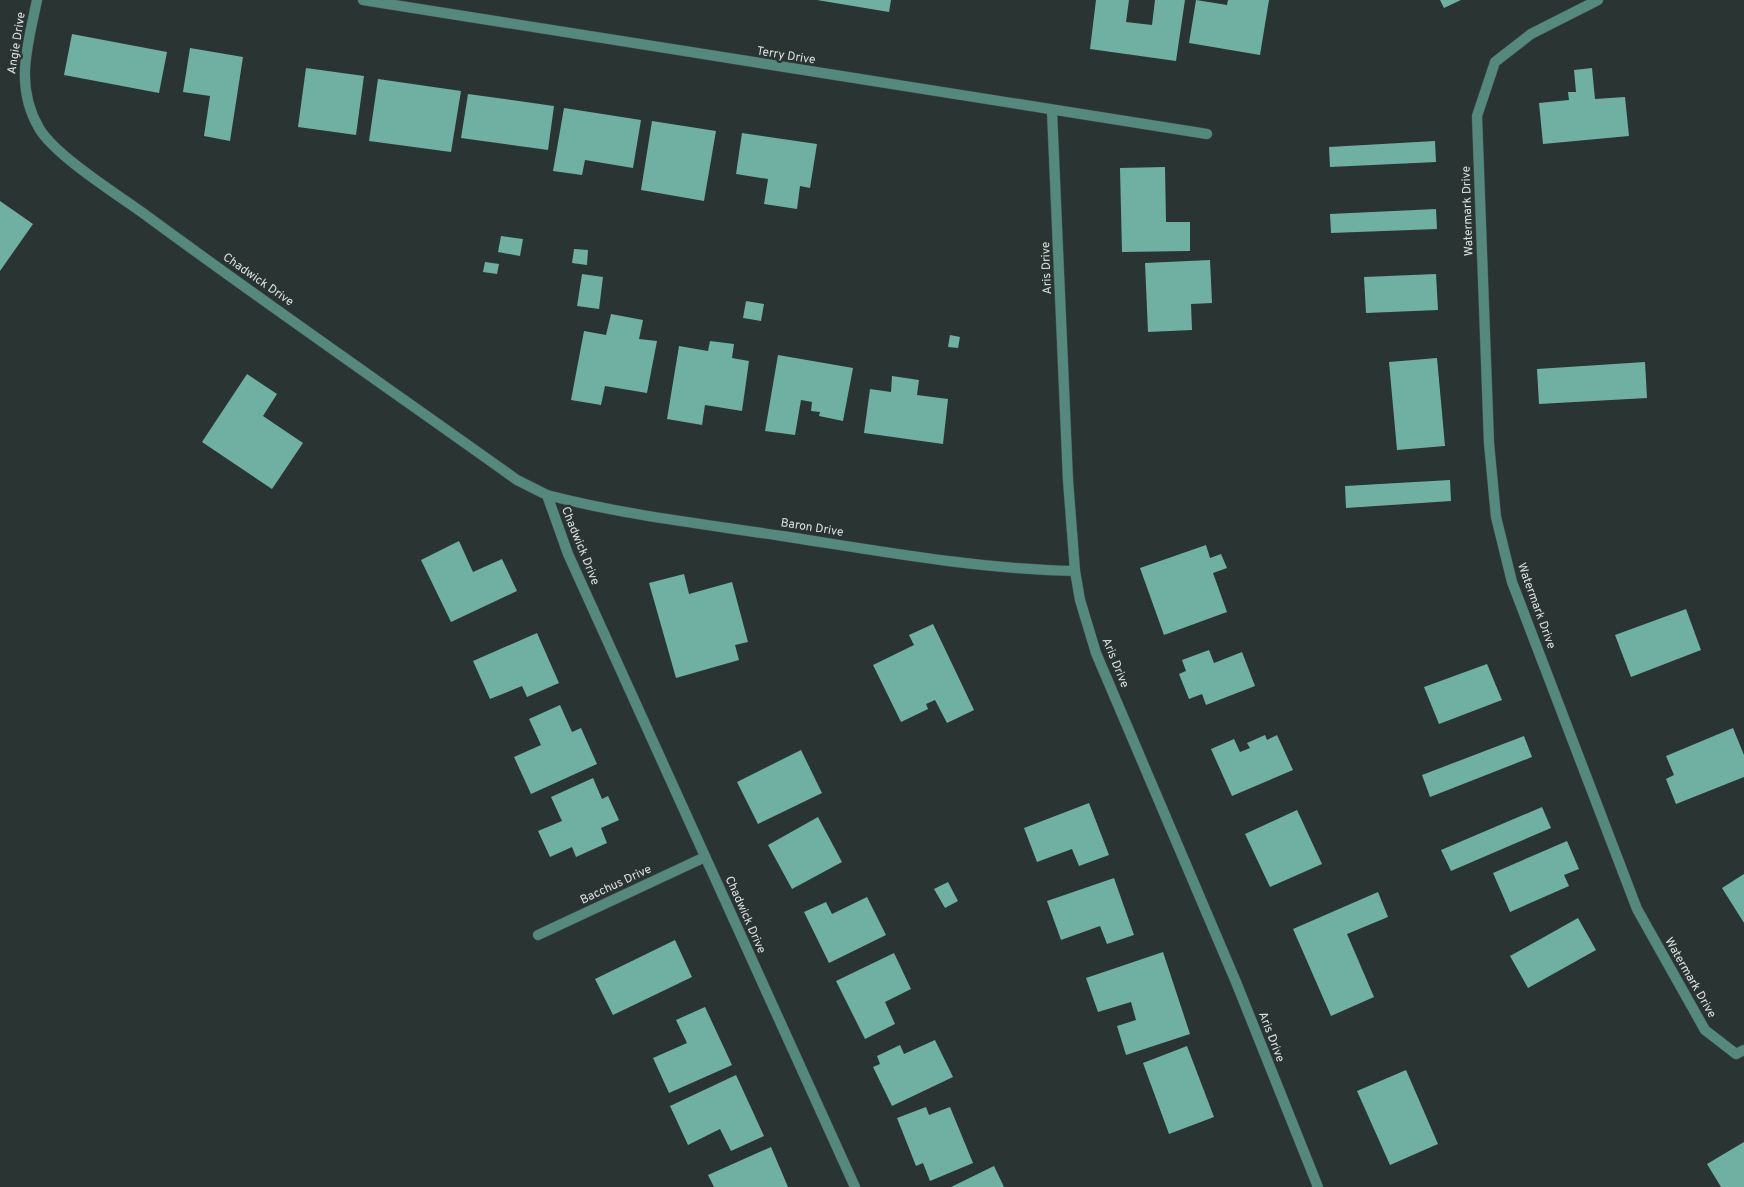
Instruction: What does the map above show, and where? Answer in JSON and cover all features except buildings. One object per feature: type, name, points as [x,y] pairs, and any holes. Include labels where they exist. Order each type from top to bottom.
[{"type":"street","name":"Angie Drive","points":[[35,119],[24,82],[24,66],[37,0]]},
{"type":"street","name":"Terry Drive","points":[[363,0],[1206,134]]},
{"type":"street","name":"Watermark Drive","points":[[1598,0],[1531,34],[1495,62],[1477,116],[1489,443],[1496,517],[1512,582],[1637,909],[1706,1030],[1740,1052]]},
{"type":"street","name":"Aris Drive","points":[[1052,111],[1068,470],[1075,571],[1080,600],[1096,653],[1236,982],[1318,1187]]},
{"type":"street","name":"Chadwick Drive","points":[[35,119],[52,145],[200,255],[517,480],[547,495],[568,554],[855,1187]]},
{"type":"street","name":"Baron Drive","points":[[547,495],[593,507],[849,546],[1018,570],[1075,571]]},
{"type":"street","name":"Bacchus Drive","points":[[538,935],[705,857]]}]
